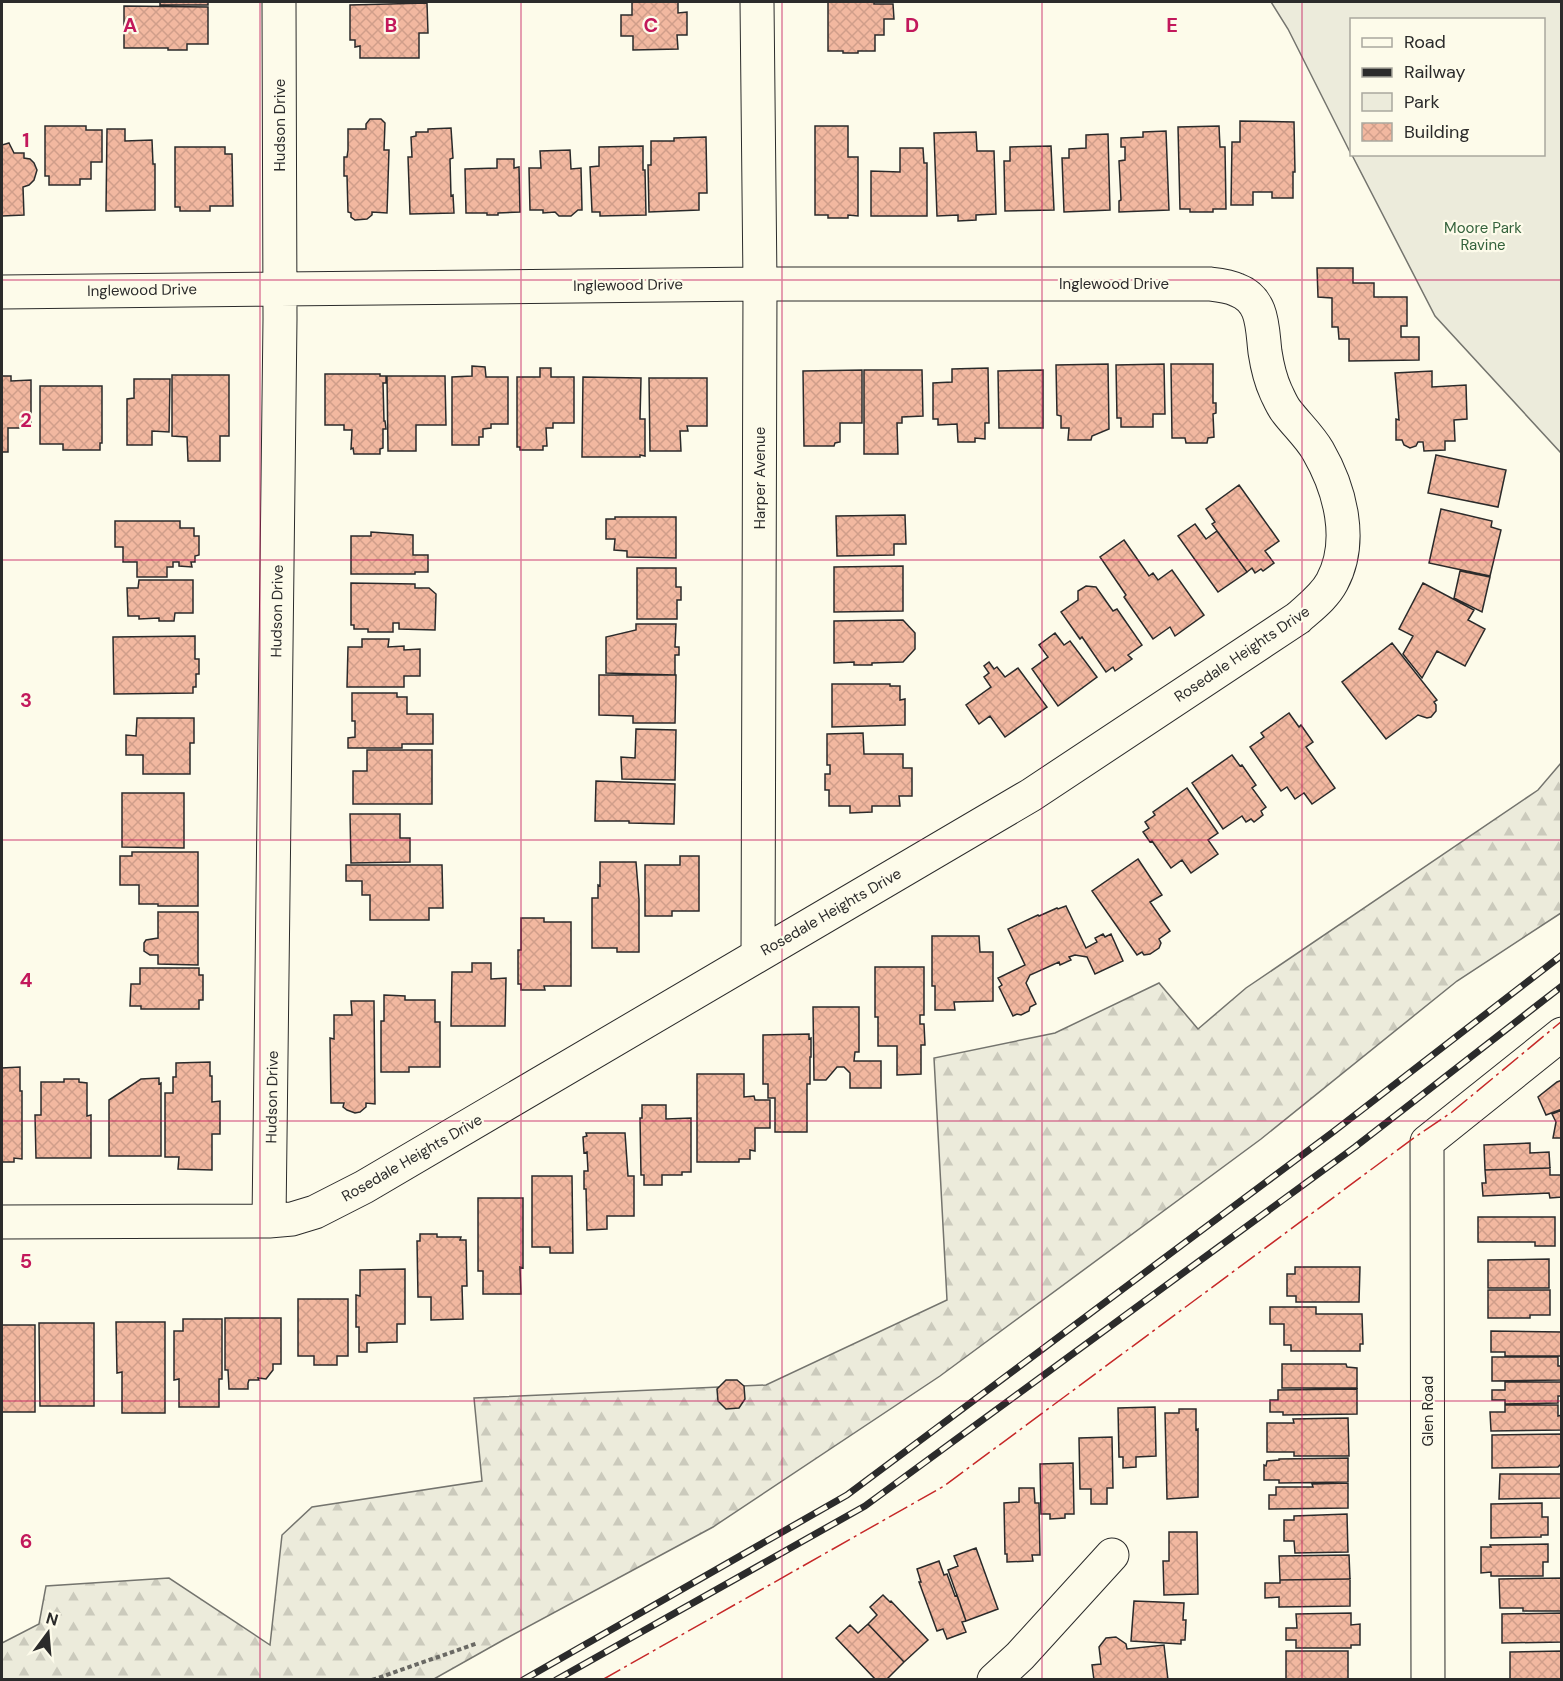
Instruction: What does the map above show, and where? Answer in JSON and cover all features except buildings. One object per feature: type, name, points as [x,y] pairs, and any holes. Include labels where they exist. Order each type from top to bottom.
[{"type":"street","name":"Hudson Drive","points":[[269,1221],[280,288],[279,2]]},
{"type":"street","name":"Harper Avenue","points":[[757,2],[760,284],[758,955]]},
{"type":"street","name":"Inglewood Drive","points":[[2,292],[760,284],[1210,284],[1238,290],[1250,298]]},
{"type":"street","name":"Rosedale Heights Drive","points":[[2,1222],[269,1221],[292,1219],[315,1212],[364,1187],[1031,795],[1298,618],[1318,601],[1332,583],[1339,566],[1344,547],[1339,502],[1329,473],[1317,449],[1285,410],[1274,388],[1268,370],[1262,318],[1250,298]]},
{"type":"street","name":"Glen Road","points":[[1428,1680],[1427,1142],[1562,1034]]},
{"type":"street","points":[[994,1680],[1020,1656],[1112,1555]]},
{"type":"path","points":[[372,1680],[478,1643]]},
{"type":"green space","name":"Moore Park Ravine","points":[[1271,2],[1561,2],[1561,453],[1435,316],[1353,156],[1545,156],[1545,18],[1350,18],[1350,152],[1288,29]]},
{"type":"green space","points":[[1561,763],[1561,913],[1457,981],[1261,1139],[940,1376],[713,1527],[434,1679],[2,1679],[2,1643],[39,1624],[46,1586],[169,1578],[270,1645],[282,1535],[312,1507],[482,1481],[474,1398],[766,1385],[947,1300],[934,1058],[1055,1033],[1159,983],[1198,1029],[1246,988],[1538,790]]},
{"type":"railway","points":[[523,1680],[847,1495],[1333,1132],[1562,955]]},
{"type":"railway","points":[[556,1680],[865,1506],[1355,1147],[1562,986]]},
{"type":"power","points":[[602,1680],[944,1486],[1415,1137],[1452,1112],[1562,1021]]}]
